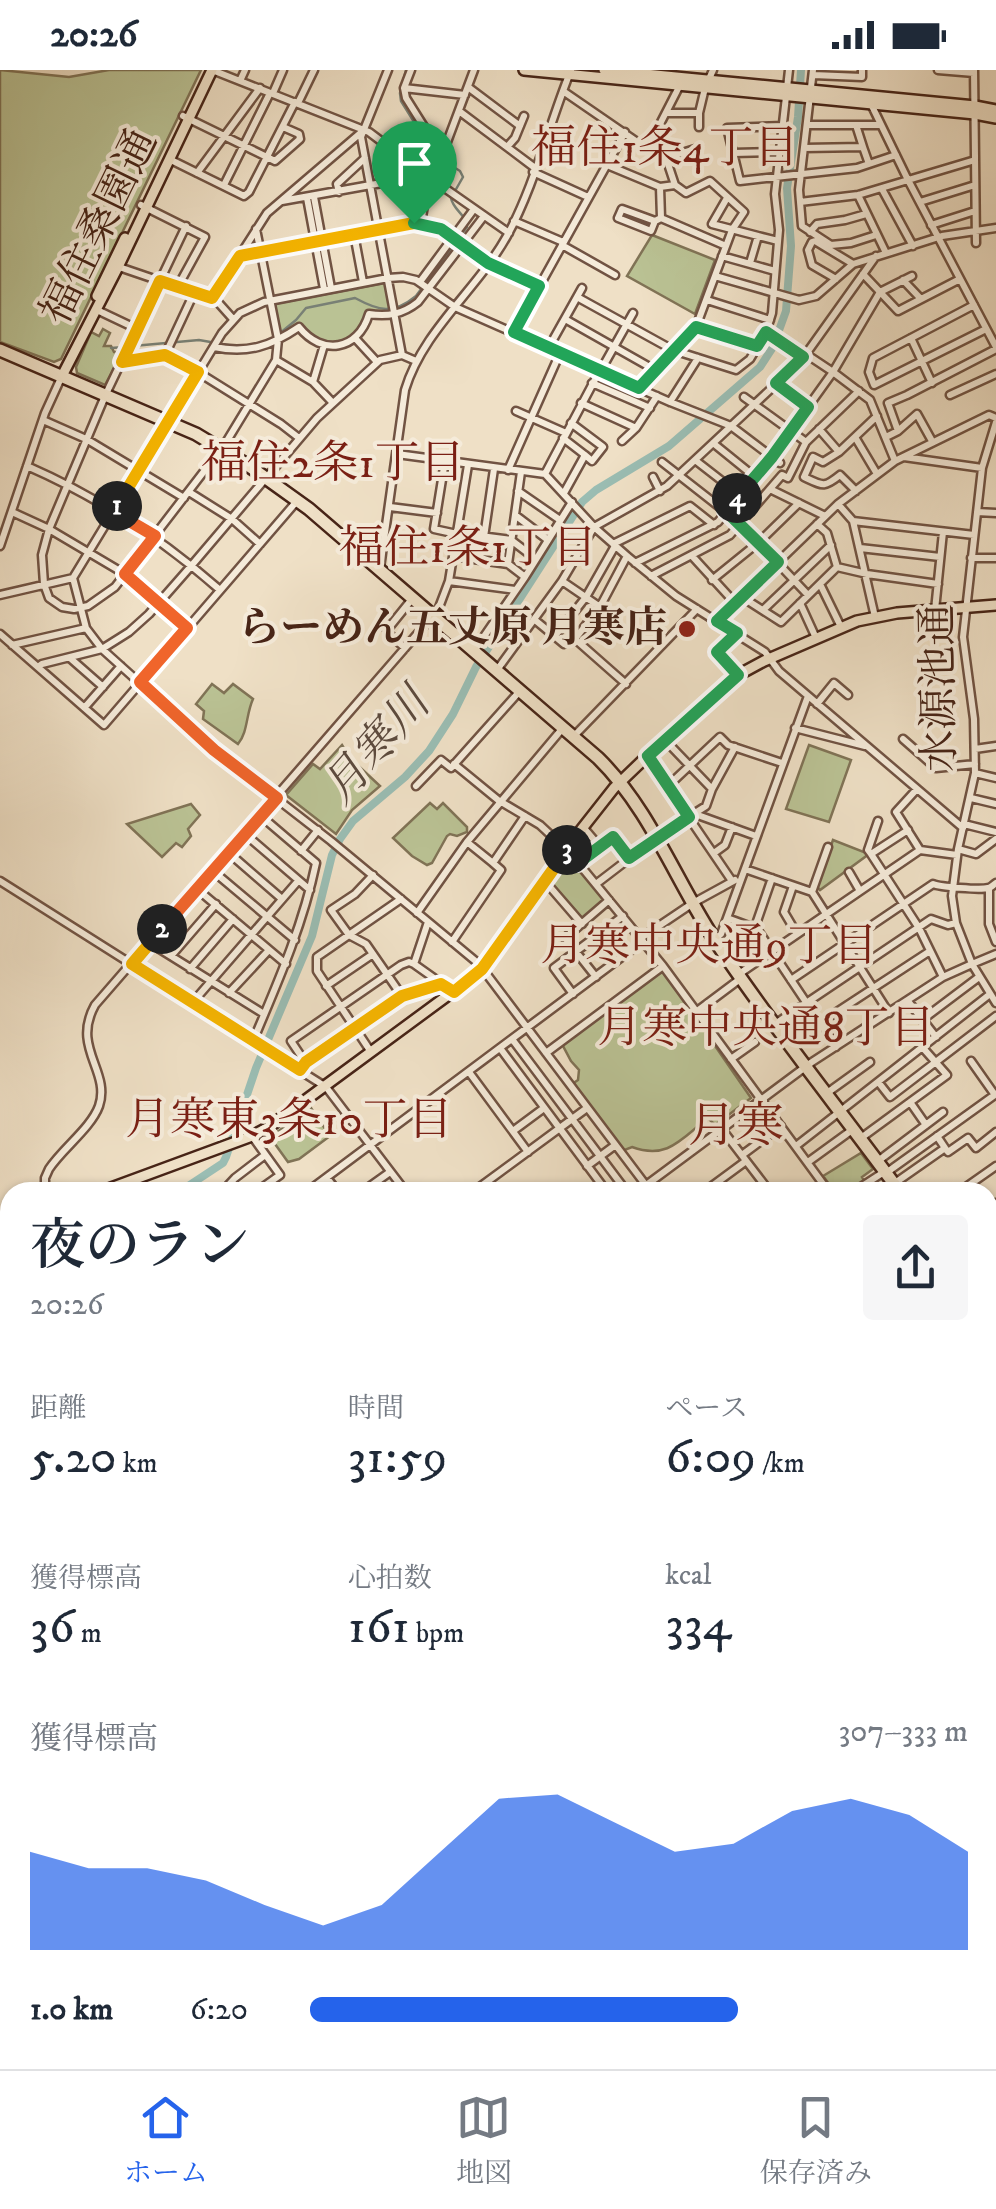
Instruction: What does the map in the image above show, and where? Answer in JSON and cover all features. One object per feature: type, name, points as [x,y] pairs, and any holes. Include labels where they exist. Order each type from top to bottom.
[{"type":"highway","points":[[0,350],[168,422],[222,448],[267,478],[298,500],[598,758],[638,808],[714,939],[888,1176]]},
{"type":"main road","name":"福住桑園通","points":[[62,376],[63,365],[209,70]]},
{"type":"main road","points":[[524,70],[709,79],[788,92],[996,110]]},
{"type":"main road","points":[[604,70],[685,78]]},
{"type":"main road","points":[[974,110],[996,118]]},
{"type":"main road","name":"福住桑園通","points":[[144,206],[186,118]]},
{"type":"main road","name":"福住桑園通","points":[[62,376],[115,265]]},
{"type":"main road","points":[[139,1182],[252,1136],[286,1116],[482,969],[566,849],[620,782],[738,675],[841,627],[874,617],[996,605]]},
{"type":"street","points":[[209,70],[365,130],[509,233]]},
{"type":"street","points":[[240,80],[245,70]]},
{"type":"street","points":[[224,186],[284,70]]},
{"type":"street","points":[[169,158],[244,196],[314,70]]},
{"type":"street","points":[[388,70],[361,137],[402,355]]},
{"type":"street","points":[[411,70],[404,88],[406,98],[441,156]]},
{"type":"street","points":[[421,224],[428,177],[441,156],[474,70]]},
{"type":"street","points":[[577,297],[674,350],[736,370],[750,359],[768,334],[776,294],[778,241],[774,194],[789,70]]},
{"type":"street","points":[[862,70],[862,78],[813,73],[800,173],[802,226],[831,246],[876,235]]},
{"type":"street","points":[[938,70],[974,71],[976,243]]},
{"type":"street","points":[[380,570],[405,390],[416,361],[509,233],[570,72]]},
{"type":"street","points":[[656,154],[659,126],[685,78]]},
{"type":"street","points":[[698,127],[709,79]]},
{"type":"street","points":[[198,172],[260,88]]},
{"type":"street","points":[[404,88],[467,91],[520,126]]},
{"type":"street","points":[[563,91],[656,154],[666,158],[695,148]]},
{"type":"street","points":[[872,100],[880,125],[996,348],[888,403],[898,431]]},
{"type":"street","points":[[459,111],[534,170],[588,196]]},
{"type":"street","points":[[667,112],[700,113]]},
{"type":"street","points":[[507,147],[524,116]]},
{"type":"street","points":[[186,118],[275,162],[300,139],[299,134],[283,127]]},
{"type":"street","points":[[856,125],[869,164]]},
{"type":"street","points":[[807,126],[880,125]]},
{"type":"street","points":[[783,126],[726,128],[740,181],[856,168],[896,156]]},
{"type":"street","points":[[212,298],[267,213],[365,130]]},
{"type":"street","points":[[514,332],[624,132]]},
{"type":"street","points":[[804,148],[863,147]]},
{"type":"street","points":[[732,153],[780,152]]},
{"type":"street","points":[[338,192],[337,184],[365,158]]},
{"type":"street","points":[[639,388],[696,327],[732,230],[744,212],[710,180],[686,192],[675,185],[666,158]]},
{"type":"street","points":[[800,202],[858,195],[975,160]]},
{"type":"street","points":[[606,165],[660,187],[675,185]]},
{"type":"street","points":[[280,201],[428,177]]},
{"type":"street","points":[[920,202],[975,185]]},
{"type":"street","points":[[660,187],[658,219],[651,231],[618,218],[622,209],[658,219],[726,246]]},
{"type":"street","points":[[882,188],[912,246]]},
{"type":"street","points":[[858,195],[886,253]]},
{"type":"street","points":[[310,197],[328,289]]},
{"type":"street","points":[[727,198],[712,224],[778,241]]},
{"type":"street","points":[[144,206],[206,237],[177,288]]},
{"type":"street","points":[[458,241],[474,209]]},
{"type":"street","points":[[932,225],[975,211]]},
{"type":"street","points":[[810,232],[817,224],[866,214]]},
{"type":"street","points":[[216,344],[230,350],[252,350],[299,327],[324,346],[344,344],[355,338],[369,314],[380,316],[415,304],[424,285],[458,241],[484,216]]},
{"type":"street","points":[[514,222],[615,275]]},
{"type":"street","points":[[240,256],[421,224],[441,229],[488,263],[539,286]]},
{"type":"street","points":[[186,226],[105,396],[50,529],[42,555],[44,584],[49,598],[67,609],[94,604],[125,574],[222,448],[276,360],[277,338],[256,230]]},
{"type":"street","points":[[715,276],[799,300],[816,296],[852,264],[938,238],[996,228]]},
{"type":"street","points":[[354,234],[363,282]]},
{"type":"street","points":[[750,264],[758,236]]},
{"type":"street","points":[[836,279],[812,265],[808,250],[812,242],[852,264]]},
{"type":"street","points":[[722,256],[776,271]]},
{"type":"street","points":[[491,667],[535,620],[594,527],[660,491],[776,383],[804,356],[876,256]]},
{"type":"street","points":[[115,265],[212,298],[234,319]]},
{"type":"street","points":[[863,274],[898,311],[960,279]]},
{"type":"street","points":[[635,563],[714,524],[756,477],[808,407],[880,292],[912,276]]},
{"type":"street","points":[[0,594],[72,578],[234,319],[270,300],[363,282],[404,277],[424,285],[455,307],[731,426],[780,464]]},
{"type":"street","points":[[904,280],[921,299]]},
{"type":"street","points":[[550,347],[582,288]]},
{"type":"street","points":[[122,362],[168,347],[194,293]]},
{"type":"street","points":[[707,300],[770,320]]},
{"type":"street","points":[[974,305],[874,358],[869,372],[874,386],[986,329]]},
{"type":"street","points":[[96,310],[137,329]]},
{"type":"street","points":[[544,474],[633,314]]},
{"type":"street","points":[[565,319],[655,370]]},
{"type":"street","points":[[696,327],[757,346]]},
{"type":"street","points":[[768,334],[833,372],[870,400],[898,459]]},
{"type":"street","points":[[355,338],[377,362]]},
{"type":"street","points":[[910,338],[932,382]]},
{"type":"street","points":[[313,382],[324,346]]},
{"type":"street","points":[[168,347],[198,372],[300,438]]},
{"type":"street","points":[[508,470],[560,352]]},
{"type":"street","points":[[38,667],[102,649],[129,632],[158,604],[300,438],[377,362],[402,355],[416,361]]},
{"type":"street","points":[[670,402],[698,358]]},
{"type":"street","points":[[276,360],[313,382],[333,404]]},
{"type":"street","points":[[950,395],[996,374]]},
{"type":"street","points":[[0,546],[62,376]]},
{"type":"street","points":[[592,383],[650,408]]},
{"type":"street","points":[[776,383],[808,407]]},
{"type":"street","points":[[651,576],[730,535],[782,474],[788,478],[806,442],[859,390]]},
{"type":"street","points":[[622,441],[636,428],[657,396]]},
{"type":"street","points":[[744,397],[806,442]]},
{"type":"street","points":[[581,404],[636,428]]},
{"type":"street","points":[[516,411],[565,436],[592,460],[603,447],[571,423]]},
{"type":"street","points":[[886,438],[917,414],[932,441]]},
{"type":"street","points":[[717,621],[838,504],[898,459],[989,415],[995,424]]},
{"type":"street","points":[[856,490],[840,474],[823,486],[804,477],[813,458],[824,462],[877,416]]},
{"type":"street","points":[[43,420],[232,519],[260,544]]},
{"type":"street","name":"水源池通","points":[[995,424],[982,468],[965,608],[963,636],[976,749],[971,798],[952,886],[956,922],[972,964],[996,1003]]},
{"type":"street","points":[[819,428],[838,452]]},
{"type":"street","points":[[854,437],[878,474]]},
{"type":"street","points":[[712,443],[756,477]]},
{"type":"street","points":[[397,454],[544,474],[635,563],[764,652],[779,671],[916,790],[964,826],[996,837]]},
{"type":"street","points":[[564,492],[585,455]]},
{"type":"street","points":[[898,459],[982,468]]},
{"type":"street","points":[[695,460],[740,495]]},
{"type":"street","points":[[445,461],[434,530],[511,540],[536,559]]},
{"type":"street","points":[[662,462],[740,523],[808,595]]},
{"type":"street","points":[[45,1182],[49,1169],[94,1115],[100,1101],[101,1087],[86,1038],[90,1013],[442,603],[468,464]]},
{"type":"street","points":[[27,466],[68,484],[155,536],[220,590]]},
{"type":"street","points":[[484,537],[494,468]]},
{"type":"street","points":[[508,564],[520,472]]},
{"type":"street","points":[[652,477],[660,491]]},
{"type":"street","points":[[770,489],[825,516]]},
{"type":"street","points":[[518,491],[560,520]]},
{"type":"street","points":[[0,634],[104,725],[298,500]]},
{"type":"street","points":[[475,653],[572,503]]},
{"type":"street","points":[[712,580],[799,503]]},
{"type":"street","points":[[838,504],[853,521],[874,617]]},
{"type":"street","points":[[555,636],[586,597],[614,545],[690,506],[714,524]]},
{"type":"street","points":[[390,507],[436,513]]},
{"type":"street","points":[[12,512],[50,529],[125,574],[187,628]]},
{"type":"street","points":[[977,512],[996,513]]},
{"type":"street","points":[[514,515],[548,540]]},
{"type":"street","points":[[853,521],[974,535]]},
{"type":"street","points":[[817,524],[827,534],[837,567]]},
{"type":"street","points":[[935,610],[943,532]]},
{"type":"street","points":[[763,611],[830,545]]},
{"type":"street","points":[[860,548],[940,557]]},
{"type":"street","points":[[453,556],[508,564],[525,576]]},
{"type":"street","points":[[626,684],[575,639],[600,607],[627,556]]},
{"type":"street","points":[[692,556],[735,604]]},
{"type":"street","points":[[971,558],[996,558]]},
{"type":"street","points":[[837,567],[938,584]]},
{"type":"street","points":[[742,597],[780,622],[837,567]]},
{"type":"street","points":[[72,578],[86,628],[102,649],[214,750],[331,840],[482,969],[643,1182]]},
{"type":"street","points":[[562,580],[600,607]]},
{"type":"street","points":[[449,581],[515,590]]},
{"type":"street","points":[[820,584],[841,627]]},
{"type":"street","points":[[406,648],[387,630],[413,598]]},
{"type":"street","points":[[800,604],[816,638]]},
{"type":"street","points":[[418,913],[467,842],[501,802],[568,733],[626,684],[697,609]]},
{"type":"street","points":[[535,620],[564,644]]},
{"type":"street","points":[[12,645],[86,628]]},
{"type":"street","points":[[737,633],[717,652],[738,675]]},
{"type":"street","points":[[68,657],[102,687]]},
{"type":"street","points":[[84,708],[121,666]]},
{"type":"street","points":[[817,704],[834,682],[848,695]]},
{"type":"street","points":[[416,786],[441,760],[451,768],[520,691]]},
{"type":"street","points":[[714,939],[721,934],[737,880],[808,696]]},
{"type":"street","points":[[796,728],[866,746]]},
{"type":"street","points":[[668,786],[720,737],[735,747],[782,763]]},
{"type":"street","points":[[664,739],[712,789]]},
{"type":"street","points":[[904,739],[936,768],[975,768],[996,778]]},
{"type":"street","points":[[976,749],[996,746]]},
{"type":"street","points":[[596,884],[706,806],[735,747]]},
{"type":"street","points":[[648,756],[714,854],[737,880]]},
{"type":"street","points":[[454,764],[501,802],[540,825],[566,849],[662,966],[822,1182]]},
{"type":"street","points":[[916,790],[896,812],[920,850]]},
{"type":"street","points":[[971,798],[996,804]]},
{"type":"street","points":[[255,1042],[286,964],[316,863],[260,816]]},
{"type":"street","points":[[493,863],[525,816]]},
{"type":"street","points":[[691,816],[756,836]]},
{"type":"street","points":[[878,821],[868,850],[918,928],[943,977]]},
{"type":"street","points":[[583,827],[600,847]]},
{"type":"street","points":[[714,854],[725,845],[732,827]]},
{"type":"street","points":[[302,850],[318,830]]},
{"type":"street","points":[[872,854],[908,830]]},
{"type":"street","points":[[245,834],[310,890]]},
{"type":"street","points":[[578,863],[613,837],[629,858]]},
{"type":"street","points":[[696,1012],[772,952],[920,850],[976,854],[996,837]]},
{"type":"street","points":[[452,942],[501,870],[467,842]]},
{"type":"street","points":[[812,892],[828,847]]},
{"type":"street","points":[[228,853],[282,899]]},
{"type":"street","points":[[744,869],[812,892],[889,1013]]},
{"type":"street","points":[[213,871],[294,940]]},
{"type":"street","points":[[849,872],[860,891]]},
{"type":"street","points":[[373,875],[355,894],[331,910],[349,935],[366,944],[402,996]]},
{"type":"street","points":[[755,927],[772,878]]},
{"type":"street","points":[[193,1002],[298,880]]},
{"type":"street","points":[[544,880],[582,924]]},
{"type":"street","points":[[321,1182],[693,902],[737,880]]},
{"type":"street","points":[[0,881],[326,1086],[398,1182]]},
{"type":"street","points":[[791,980],[933,884],[944,888],[992,886],[989,924],[995,939]]},
{"type":"street","points":[[793,885],[784,912],[798,934]]},
{"type":"street","points":[[198,888],[286,964]]},
{"type":"street","points":[[371,1052],[315,968],[316,957],[401,899]]},
{"type":"street","points":[[596,977],[566,938],[609,900]]},
{"type":"street","points":[[170,956],[216,904]]},
{"type":"street","points":[[573,994],[554,968],[623,916]]},
{"type":"street","points":[[726,918],[755,927],[836,1047]]},
{"type":"street","points":[[190,968],[233,919]]},
{"type":"street","points":[[775,1024],[932,919],[948,925],[956,922]]},
{"type":"street","points":[[414,964],[428,922]]},
{"type":"street","points":[[150,943],[264,1014]]},
{"type":"street","points":[[229,993],[269,950]]},
{"type":"street","points":[[820,1023],[930,951]]},
{"type":"street","points":[[326,986],[373,954]]},
{"type":"street","points":[[656,1182],[806,1067],[943,977],[996,954]]},
{"type":"street","points":[[306,1062],[291,1040],[408,962],[454,992]]},
{"type":"street","points":[[546,1053],[662,966]]},
{"type":"street","points":[[922,1020],[979,977]]},
{"type":"street","points":[[300,1070],[402,996],[441,984]]},
{"type":"street","points":[[796,1146],[990,994]]},
{"type":"street","points":[[908,1000],[936,1037]]},
{"type":"street","points":[[879,1083],[890,1097],[996,1016]]},
{"type":"street","points":[[512,1038],[620,1182]]},
{"type":"street","points":[[731,1059],[755,1042]]},
{"type":"street","points":[[500,1048],[599,1182]]},
{"type":"street","points":[[808,1162],[910,1102],[946,1075],[923,1048]]},
{"type":"street","points":[[888,1176],[936,1136],[996,1095],[971,1061]]},
{"type":"street","points":[[826,1094],[870,1062]]},
{"type":"street","points":[[468,1072],[528,1152]]},
{"type":"street","points":[[910,1102],[926,1125]]},
{"type":"street","points":[[513,1131],[544,1108]]},
{"type":"street","points":[[487,1182],[587,1108]]},
{"type":"street","points":[[888,1176],[926,1125],[943,1112]]},
{"type":"street","points":[[718,1182],[781,1126]]},
{"type":"street","points":[[722,1128],[762,1182]]},
{"type":"street","points":[[936,1136],[948,1152],[968,1138],[976,1148],[996,1132]]},
{"type":"street","points":[[252,1136],[280,1175],[270,1182]]},
{"type":"street","points":[[587,1166],[614,1145]]},
{"type":"street","points":[[888,1176],[945,1148]]},
{"type":"street","points":[[231,1182],[265,1155]]},
{"type":"street","points":[[973,1182],[996,1166]]},
{"type":"street","points":[[376,1182],[390,1172]]},
{"type":"street","points":[[327,1178],[330,1182]]},
{"type":"green space","points":[[0,70],[69,77],[109,70],[201,70],[61,359],[54,362],[0,342]]},
{"type":"green space","points":[[652,235],[715,260],[695,314],[627,276]]},
{"type":"green space","points":[[384,283],[393,312],[368,314],[347,341],[326,342],[300,325],[281,337],[274,304]]},
{"type":"green space","points":[[103,329],[110,333],[104,346],[123,352],[105,385],[77,373],[76,367],[91,332],[99,336]]},
{"type":"green space","points":[[212,684],[224,693],[233,684],[253,699],[238,744],[203,719],[204,711],[196,704]]},
{"type":"green space","points":[[342,745],[380,786],[352,810],[336,834],[286,795],[313,764],[320,769]]},
{"type":"green space","points":[[809,745],[851,760],[829,822],[786,809]]},
{"type":"green space","points":[[430,803],[437,809],[443,803],[467,827],[467,832],[447,836],[427,865],[393,838]]},
{"type":"green space","points":[[191,804],[200,815],[188,829],[191,836],[182,847],[176,843],[162,857],[127,824]]},
{"type":"green space","points":[[833,840],[869,854],[820,890],[817,887]]},
{"type":"green space","points":[[571,859],[605,900],[583,919],[551,883]]},
{"type":"green space","points":[[662,969],[751,1098],[715,1125],[708,1118],[665,1149],[632,1147],[622,1151],[572,1084],[578,1080],[579,1070],[562,1044]]},
{"type":"green space","points":[[311,1108],[330,1136],[299,1159],[288,1162],[270,1137]]},
{"type":"green space","points":[[861,1153],[873,1169],[862,1177],[865,1182],[828,1182],[823,1176]]},
{"type":"waterway","points":[[406,70],[401,101],[438,156]]},
{"type":"waterway","name":"月寒川","points":[[194,1182],[226,1157],[256,1068],[312,936],[332,855],[340,839],[353,821],[429,751],[476,667],[582,502],[669,446],[760,367],[773,347],[786,311],[791,246],[787,188],[801,70]]},
{"type":"waterway","points":[[444,161],[463,177],[455,191]]},
{"type":"waterway","points":[[279,334],[306,308],[355,298],[371,306],[393,308],[416,296],[467,227],[451,198]]},
{"type":"waterway","points":[[133,346],[199,340],[239,347]]},
{"type":"waterway","points":[[111,348],[125,347]]},
{"type":"place","name":"らーめん五丈原 月寒店","points":[[687,629]]},
{"type":"district","name":"福住1条4丁目","points":[[665,149]]},
{"type":"district","name":"福住2条1丁目","points":[[333,464]]},
{"type":"district","name":"福住1条1丁目","points":[[468,549]]},
{"type":"district","name":"月寒中央通9丁目","points":[[709,947]]},
{"type":"district","name":"月寒中央通8丁目","points":[[766,1029]]},
{"type":"district","name":"月寒東3条10丁目","points":[[289,1121]]},
{"type":"district","name":"月寒","points":[[736,1127]]},
{"type":"route","points":[[414,223],[441,229],[488,263],[539,286],[514,332],[639,388],[696,327],[757,346],[766,332],[803,357],[776,383],[808,407],[726,511],[778,562],[717,621],[737,633],[717,652],[738,675],[648,756],[689,817],[629,858],[613,837],[578,863],[566,849],[482,969],[470,980],[454,992],[441,984],[402,996],[300,1070],[132,964],[277,798],[232,766],[140,682],[187,628],[125,574],[155,536],[114,512],[198,372],[165,355],[122,362],[160,281],[212,298],[240,256],[414,223]]}]
